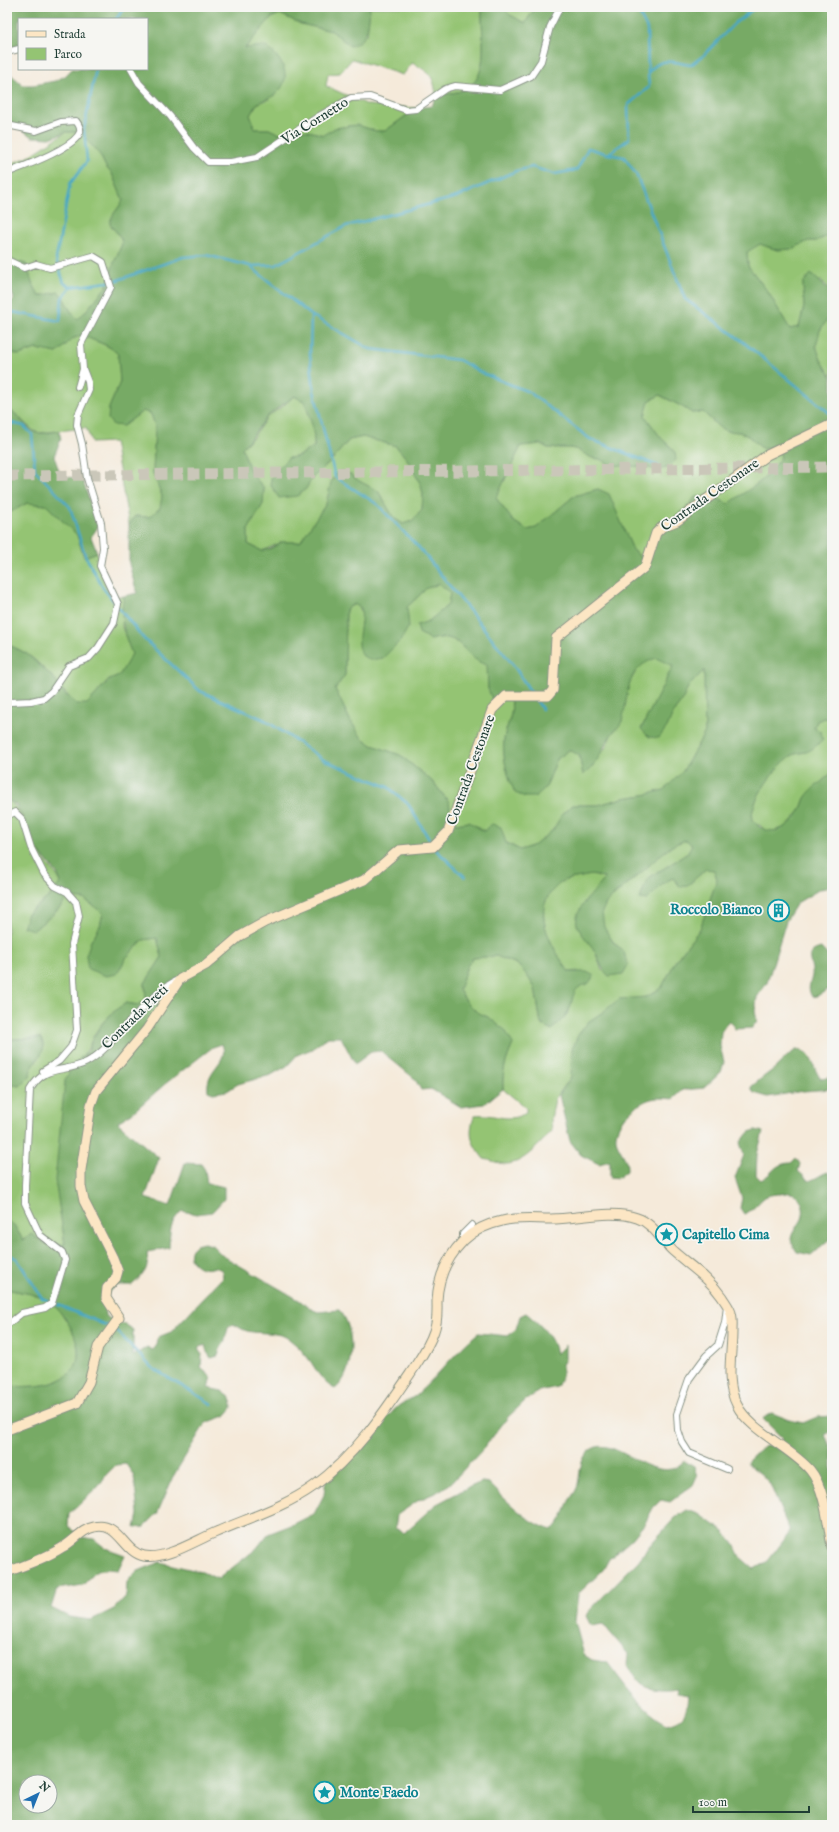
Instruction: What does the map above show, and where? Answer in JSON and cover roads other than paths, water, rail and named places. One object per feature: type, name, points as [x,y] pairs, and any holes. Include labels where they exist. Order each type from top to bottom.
[{"type":"street","name":"Via Cornetto","points":[[132,70],[139,83],[170,116],[194,148],[208,162],[231,162],[257,157],[319,116],[351,98],[370,97],[406,110],[416,109],[445,89],[455,86],[500,90],[531,76],[541,61],[550,27],[560,7]]},
{"type":"street","points":[[7,52],[18,48]]},
{"type":"street","points":[[7,125],[36,131],[61,122],[76,121],[80,127],[80,132],[75,140],[41,160],[7,173]]},
{"type":"street","points":[[7,260],[24,268],[36,264],[50,268],[93,256],[103,262],[111,287],[81,344],[84,369],[89,390],[78,415],[77,425],[82,444],[87,478],[101,523],[103,548],[100,566],[118,604],[114,623],[98,648],[89,658],[69,666],[52,691],[44,698],[31,702],[11,702],[7,700]]},
{"type":"street","points":[[78,387],[84,369]]},
{"type":"street","name":"Contrada Cestonare","points":[[435,845],[448,832],[492,710],[506,696],[548,696],[553,690],[556,638],[645,568],[656,533],[662,527],[677,521],[767,455],[832,424]]},
{"type":"street","points":[[7,816],[15,812],[22,819],[31,848],[44,874],[55,886],[66,892],[76,902],[79,916],[72,944],[77,1030],[71,1047],[58,1061],[38,1074],[30,1090],[25,1185],[26,1203],[40,1235],[62,1252],[65,1260],[53,1300],[45,1308],[22,1313],[7,1325]]},
{"type":"street","name":"Contrada Preti","points":[[35,1081],[48,1072],[87,1062],[110,1042],[170,982],[180,979],[206,965],[240,936],[265,922],[364,880],[399,850],[435,845]]},
{"type":"street","points":[[7,1430],[77,1403],[89,1382],[98,1347],[119,1318],[109,1306],[106,1298],[107,1288],[116,1278],[118,1271],[84,1201],[81,1186],[81,1170],[91,1105],[96,1091],[148,1029],[180,979]]},
{"type":"street","points":[[7,1572],[64,1547],[86,1530],[94,1526],[103,1526],[116,1532],[132,1551],[140,1555],[158,1556],[265,1513],[292,1500],[317,1484],[340,1464],[375,1425],[422,1357],[436,1324],[438,1288],[442,1271],[450,1257],[463,1241],[485,1226],[512,1219],[552,1219],[615,1215],[637,1218],[649,1225],[672,1250],[707,1278],[715,1287],[731,1314],[730,1378],[732,1391],[738,1408],[749,1420],[789,1451],[812,1472],[822,1494],[832,1547]]},
{"type":"street","points":[[463,1241],[463,1234],[472,1225]]},
{"type":"street","points":[[727,1306],[726,1323],[718,1345],[706,1356],[690,1378],[677,1414],[678,1430],[682,1442],[689,1453],[727,1469]]},
{"type":"street","points":[[832,1589],[832,1599]]},
{"type":"waterway","points":[[117,18],[125,7]]},
{"type":"waterway","points":[[636,7],[647,29],[648,72]]},
{"type":"waterway","points":[[7,311],[60,321],[62,298],[71,287],[115,281],[183,257],[206,255],[250,266],[276,265],[346,226],[457,197],[516,171],[532,167],[554,174],[577,170],[588,148],[608,154],[629,139],[628,105],[649,87],[648,73],[653,68],[662,62],[691,65],[704,55],[735,23],[756,7]]},
{"type":"waterway","points":[[71,287],[64,283],[56,259],[70,184],[87,161],[84,129],[96,70]]},
{"type":"waterway","points":[[608,154],[624,157],[636,174],[685,299],[741,340],[832,415]]},
{"type":"waterway","points":[[251,267],[311,315],[370,349],[459,360],[482,373],[529,392],[590,439],[658,466]]},
{"type":"waterway","points":[[311,315],[310,354],[314,391],[335,477],[377,504],[421,550],[514,666],[532,694]]},
{"type":"waterway","points":[[7,422],[24,426],[32,434],[35,470],[70,507],[85,555],[103,588],[115,603]]},
{"type":"waterway","points":[[118,607],[144,639],[200,691],[265,720],[324,760],[388,787],[408,804],[432,844]]},
{"type":"waterway","points":[[535,698],[542,709]]},
{"type":"waterway","points":[[435,849],[465,877]]},
{"type":"waterway","points":[[7,1253],[17,1259],[42,1298],[110,1327]]},
{"type":"waterway","points":[[115,1329],[152,1368],[212,1404]]},
{"type":"tunnel","points":[[7,476],[832,467]]},
{"type":"place","name":"Roccolo Bianco","points":[[778,910]]},
{"type":"place","name":"Capitello Cima","points":[[667,1235]]},
{"type":"place","name":"Monte Faedo","points":[[324,1793]]}]
